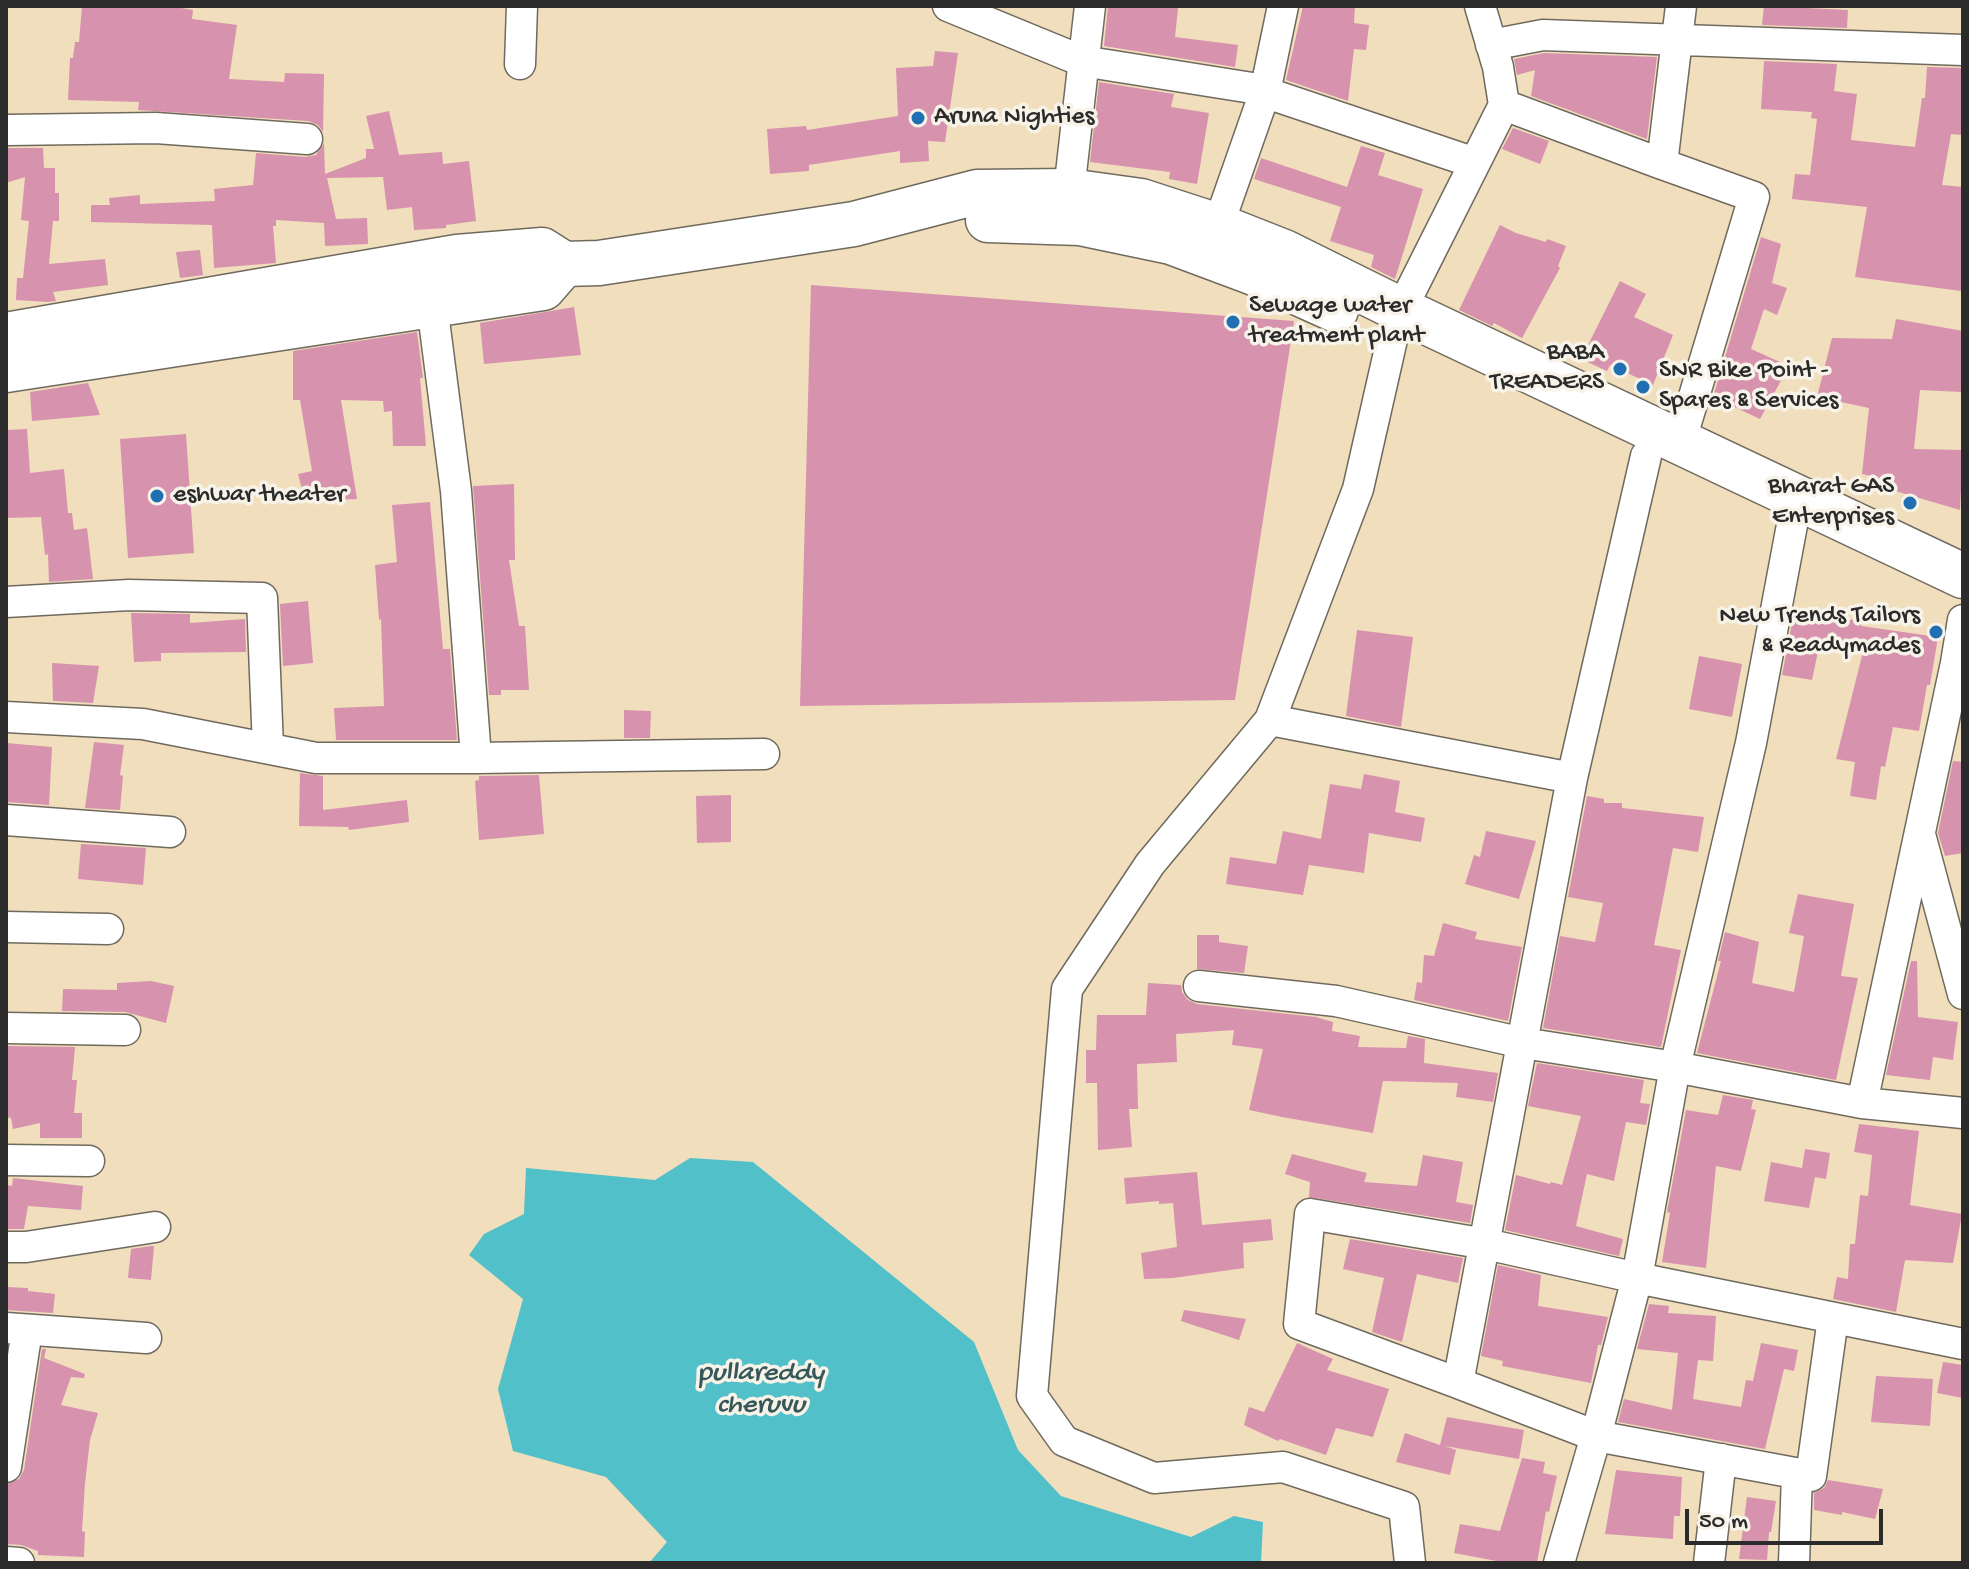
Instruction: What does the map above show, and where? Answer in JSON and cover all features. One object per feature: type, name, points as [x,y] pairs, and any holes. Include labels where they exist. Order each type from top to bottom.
[{"type":"main road","points":[[847,225],[977,192],[1069,191],[1141,201],[1284,252],[1397,323]]},
{"type":"main road","points":[[6,370],[543,288],[582,263],[847,225],[977,220],[1080,223],[1185,247],[1397,323],[1663,450],[1963,576]]},
{"type":"main road","points":[[6,335],[457,257],[542,250],[582,263]]},
{"type":"main road","points":[[1663,450],[1792,525],[1963,608]]},
{"type":"street","points":[[520,64],[522,6]]},
{"type":"street","points":[[948,6],[1082,61],[1252,88],[1475,163]]},
{"type":"street","points":[[1069,191],[1090,6]]},
{"type":"street","points":[[1218,226],[1265,92],[1283,6]]},
{"type":"street","points":[[1410,1563],[1404,1507],[1283,1467],[1154,1478],[1064,1441],[1032,1396],[1067,989],[1150,864],[1270,720],[1358,489],[1397,323],[1504,105],[1480,6]]},
{"type":"street","points":[[1662,164],[1681,6]]},
{"type":"street","points":[[1491,45],[1543,35],[1963,50]]},
{"type":"street","points":[[1458,1383],[1572,778],[1663,450],[1754,197],[1504,105]]},
{"type":"street","points":[[6,130],[156,128],[307,139]]},
{"type":"street","points":[[432,305],[456,491],[476,758]]},
{"type":"street","points":[[1559,1563],[1637,1278],[1675,1067],[1751,743],[1792,525]]},
{"type":"street","points":[[6,602],[129,595],[262,598],[268,748]]},
{"type":"street","points":[[1862,1103],[1920,834],[1960,672],[1963,620]]},
{"type":"street","points":[[6,717],[143,724],[316,758],[764,754]]},
{"type":"street","points":[[1270,720],[1572,778]]},
{"type":"street","points":[[6,820],[170,832]]},
{"type":"street","points":[[1920,834],[1963,994]]},
{"type":"street","points":[[6,927],[108,929]]},
{"type":"street","points":[[1199,986],[1336,1001],[1523,1043],[1675,1067],[1862,1103],[1963,1113]]},
{"type":"street","points":[[6,1028],[125,1030]]},
{"type":"street","points":[[6,1160],[89,1161]]},
{"type":"street","points":[[1833,1318],[1811,1476],[1596,1436],[1299,1324],[1310,1214],[1486,1244],[1963,1344]]},
{"type":"street","points":[[6,1247],[26,1247],[155,1227]]},
{"type":"street","points":[[6,1467],[17,1329],[146,1338]]},
{"type":"street","points":[[1709,1563],[1721,1459]]},
{"type":"street","points":[[1794,1563],[1797,1474]]},
{"type":"street","points":[[6,1562],[19,1563]]},
{"type":"water","name":"pullareddy cheruvu","points":[[690,1158],[753,1162],[974,1342],[1018,1450],[1061,1496],[1191,1537],[1234,1516],[1263,1522],[1261,1563],[649,1563],[667,1542],[606,1477],[513,1451],[498,1389],[523,1299],[469,1255],[484,1234],[524,1214],[526,1168],[655,1180]]},
{"type":"building","points":[[82,6],[170,6],[193,10],[192,19],[237,25],[229,79],[284,82],[285,73],[324,74],[323,132],[318,125],[308,121],[138,110],[139,102],[68,100],[70,58],[73,58],[75,42],[79,42]]},
{"type":"building","points":[[1108,6],[1178,8],[1175,37],[1238,45],[1235,67],[1104,46]]},
{"type":"building","points":[[1303,6],[1355,6],[1354,23],[1369,25],[1366,50],[1354,49],[1348,101],[1286,80]]},
{"type":"building","points":[[1764,6],[1848,10],[1847,28],[1762,25]]},
{"type":"building","points":[[935,51],[958,53],[945,142],[928,141],[929,161],[900,163],[900,151],[809,165],[809,171],[770,174],[767,129],[806,126],[807,130],[898,116],[896,68],[933,66]]},
{"type":"building","points":[[1544,53],[1657,57],[1647,139],[1531,96],[1535,70],[1517,75],[1514,59]]},
{"type":"building","points":[[1764,61],[1837,64],[1834,91],[1857,94],[1851,140],[1915,147],[1922,98],[1925,98],[1927,67],[1963,68],[1963,135],[1951,134],[1942,185],[1963,187],[1961,291],[1855,277],[1867,207],[1792,199],[1795,174],[1810,175],[1817,119],[1811,118],[1812,112],[1761,109]]},
{"type":"building","points":[[1099,82],[1174,94],[1171,107],[1209,113],[1197,184],[1169,179],[1170,172],[1090,162]]},
{"type":"building","points":[[389,111],[399,155],[442,152],[443,164],[469,161],[476,221],[446,225],[446,228],[414,230],[412,207],[387,210],[383,177],[327,178],[336,219],[367,218],[368,244],[325,246],[324,223],[276,220],[276,226],[273,226],[276,263],[214,268],[212,225],[91,222],[91,205],[110,205],[109,198],[140,195],[140,204],[215,201],[214,189],[253,185],[256,153],[306,157],[316,155],[324,143],[325,174],[366,158],[366,149],[374,149],[366,116]]},
{"type":"building","points":[[1513,128],[1549,141],[1540,164],[1502,149]]},
{"type":"building","points":[[1361,146],[1385,153],[1378,175],[1423,189],[1395,279],[1371,267],[1374,255],[1330,241],[1341,207],[1254,179],[1261,158],[1347,187]]},
{"type":"building","points":[[6,148],[43,148],[44,168],[55,168],[59,221],[53,221],[49,264],[105,259],[108,285],[53,292],[56,301],[16,300],[17,278],[23,278],[29,221],[21,220],[25,177],[6,183]]},
{"type":"building","points":[[1500,225],[1516,233],[1566,246],[1558,266],[1560,268],[1522,338],[1459,310]]},
{"type":"building","points":[[1761,237],[1781,244],[1772,283],[1787,288],[1777,315],[1764,309],[1751,349],[1789,366],[1760,419],[1713,397]]},
{"type":"building","points":[[200,250],[203,275],[180,278],[176,252]]},
{"type":"building","points":[[1620,281],[1646,294],[1634,317],[1673,335],[1653,385],[1610,365],[1607,371],[1581,359]]},
{"type":"building","points":[[811,285],[1294,321],[1235,700],[800,706]]},
{"type":"building","points":[[574,307],[581,355],[484,364],[480,323]]},
{"type":"building","points":[[1896,319],[1963,331],[1962,392],[1920,390],[1914,449],[1963,450],[1960,510],[1882,487],[1883,479],[1862,474],[1869,408],[1817,397],[1832,338],[1892,339]]},
{"type":"building","points":[[417,332],[426,446],[393,446],[392,411],[384,412],[383,401],[341,400],[357,499],[326,500],[326,492],[304,497],[298,474],[312,471],[300,400],[293,400],[293,351]]},
{"type":"building","points":[[88,383],[100,415],[32,421],[30,392]]},
{"type":"building","points":[[27,429],[30,473],[64,469],[68,513],[72,513],[74,530],[87,528],[93,579],[49,582],[48,554],[45,555],[41,517],[6,518],[6,430]]},
{"type":"building","name":"eshwar theater","points":[[186,434],[194,553],[128,558],[120,439]]},
{"type":"building","points":[[514,484],[515,560],[509,560],[519,626],[525,626],[529,690],[501,690],[501,695],[489,695],[473,486]]},
{"type":"building","points":[[430,502],[443,649],[450,649],[457,740],[336,740],[334,708],[384,706],[381,619],[375,565],[397,562],[392,505]]},
{"type":"building","points":[[308,601],[313,663],[283,666],[280,604]]},
{"type":"building","points":[[131,613],[190,614],[190,623],[245,619],[246,652],[161,653],[161,661],[134,662]]},
{"type":"building","points":[[1794,613],[1861,621],[1861,626],[1938,637],[1919,731],[1893,727],[1885,767],[1881,766],[1876,800],[1850,796],[1855,762],[1836,759],[1863,652],[1819,647],[1812,680],[1782,675]]},
{"type":"building","points":[[1357,630],[1413,637],[1401,727],[1346,716]]},
{"type":"building","points":[[1699,656],[1742,664],[1732,717],[1689,709]]},
{"type":"building","points":[[52,663],[99,666],[93,703],[53,701]]},
{"type":"building","points":[[624,710],[651,711],[650,738],[624,738]]},
{"type":"building","points":[[94,742],[124,745],[120,810],[85,808]]},
{"type":"building","points":[[6,743],[52,747],[49,805],[6,802]]},
{"type":"building","points":[[1953,761],[1963,762],[1963,853],[1945,856],[1938,833]]},
{"type":"building","points":[[300,773],[323,776],[323,810],[407,800],[409,822],[349,830],[348,827],[299,826]]},
{"type":"building","points":[[1364,774],[1400,781],[1395,812],[1425,818],[1421,842],[1369,833],[1364,873],[1309,865],[1303,895],[1226,884],[1230,857],[1276,864],[1283,831],[1321,839],[1330,784],[1361,789]]},
{"type":"building","points":[[539,775],[544,834],[479,840],[475,781],[479,780],[479,776]]},
{"type":"building","points":[[731,795],[731,842],[697,843],[696,796]]},
{"type":"building","points":[[1587,796],[1604,799],[1604,803],[1622,803],[1622,808],[1704,817],[1698,852],[1673,848],[1654,945],[1681,950],[1661,1047],[1543,1028],[1560,936],[1595,942],[1603,903],[1568,897]]},
{"type":"building","points":[[1486,831],[1536,841],[1519,899],[1465,884],[1474,855],[1480,857]]},
{"type":"building","points":[[81,844],[146,848],[143,885],[78,879]]},
{"type":"building","points":[[1798,894],[1854,904],[1841,976],[1858,978],[1836,1080],[1697,1053],[1721,961],[1718,961],[1725,932],[1759,942],[1752,983],[1794,992],[1804,936],[1789,933]]},
{"type":"building","points":[[1443,923],[1477,932],[1475,939],[1522,947],[1508,1021],[1414,1000],[1417,982],[1422,983],[1424,955],[1434,956]]},
{"type":"building","points":[[1197,935],[1219,935],[1219,942],[1248,946],[1244,973],[1197,969]]},
{"type":"building","points":[[1911,961],[1917,961],[1918,1017],[1958,1022],[1953,1060],[1933,1057],[1930,1080],[1886,1075]]},
{"type":"building","points":[[151,981],[174,986],[166,1023],[125,1012],[62,1011],[63,989],[117,990],[117,983]]},
{"type":"building","points":[[1148,983],[1181,985],[1188,1000],[1197,1004],[1316,1017],[1333,1022],[1332,1031],[1360,1036],[1358,1047],[1406,1048],[1408,1036],[1425,1039],[1424,1063],[1498,1073],[1493,1102],[1456,1097],[1458,1083],[1383,1081],[1373,1133],[1249,1110],[1263,1049],[1232,1045],[1234,1030],[1176,1034],[1177,1062],[1137,1064],[1138,1109],[1129,1109],[1132,1147],[1098,1150],[1097,1083],[1086,1083],[1086,1050],[1096,1050],[1097,1015],[1146,1015]]},
{"type":"building","points":[[6,1046],[75,1047],[72,1080],[77,1080],[74,1113],[82,1113],[82,1138],[40,1138],[40,1123],[13,1129],[11,1118],[6,1117]]},
{"type":"building","points":[[1537,1063],[1644,1080],[1640,1103],[1650,1104],[1646,1125],[1626,1122],[1614,1181],[1587,1174],[1576,1226],[1623,1239],[1619,1256],[1505,1230],[1516,1175],[1562,1185],[1581,1116],[1528,1106]]},
{"type":"building","points":[[1723,1095],[1753,1100],[1751,1109],[1756,1110],[1741,1171],[1716,1166],[1706,1268],[1662,1262],[1670,1213],[1667,1212],[1686,1110],[1718,1115]]},
{"type":"building","points":[[1859,1124],[1919,1131],[1910,1205],[1962,1214],[1953,1263],[1905,1260],[1896,1312],[1833,1299],[1837,1277],[1848,1279],[1850,1244],[1855,1244],[1860,1195],[1868,1196],[1872,1155],[1854,1152]]},
{"type":"building","points":[[1805,1149],[1830,1153],[1826,1179],[1815,1177],[1809,1208],[1764,1201],[1771,1162],[1802,1168]]},
{"type":"building","points":[[1292,1154],[1367,1173],[1364,1182],[1417,1186],[1423,1155],[1463,1162],[1456,1202],[1473,1205],[1470,1223],[1309,1197],[1310,1182],[1285,1174]]},
{"type":"building","points":[[1197,1172],[1202,1225],[1271,1219],[1273,1240],[1243,1243],[1244,1268],[1144,1279],[1141,1253],[1177,1247],[1173,1203],[1126,1204],[1124,1178]]},
{"type":"building","points":[[13,1178],[83,1186],[81,1210],[28,1206],[24,1229],[6,1229],[6,1185],[12,1186]]},
{"type":"building","points":[[1350,1239],[1463,1258],[1458,1283],[1417,1274],[1402,1342],[1372,1332],[1384,1278],[1343,1269]]},
{"type":"building","points":[[154,1246],[151,1280],[128,1278],[131,1249]]},
{"type":"building","points":[[1498,1265],[1541,1275],[1538,1306],[1608,1317],[1601,1345],[1598,1345],[1591,1383],[1502,1366],[1503,1361],[1481,1356]]},
{"type":"building","points":[[6,1287],[55,1294],[53,1313],[6,1310]]},
{"type":"building","points":[[1649,1304],[1669,1306],[1668,1313],[1716,1316],[1713,1361],[1698,1360],[1693,1399],[1741,1407],[1746,1380],[1753,1381],[1761,1343],[1798,1350],[1794,1371],[1784,1369],[1765,1449],[1618,1422],[1624,1399],[1672,1410],[1678,1353],[1637,1349]]},
{"type":"building","points":[[1184,1310],[1246,1319],[1239,1340],[1181,1321]]},
{"type":"building","points":[[1297,1343],[1333,1359],[1327,1370],[1389,1389],[1373,1437],[1336,1428],[1326,1455],[1280,1439],[1278,1441],[1244,1425],[1249,1407],[1264,1412]]},
{"type":"building","points":[[42,1349],[46,1349],[44,1358],[85,1374],[84,1378],[71,1377],[61,1405],[98,1413],[90,1440],[85,1483],[84,1557],[38,1555],[38,1551],[21,1545],[6,1544],[7,1484],[19,1479],[24,1470]]},
{"type":"building","points":[[1943,1362],[1963,1365],[1963,1398],[1937,1393]]},
{"type":"building","points":[[1876,1376],[1933,1379],[1930,1426],[1871,1422]]},
{"type":"building","points":[[1447,1417],[1524,1430],[1519,1459],[1445,1446],[1456,1450],[1450,1475],[1396,1462],[1405,1433],[1440,1445]]},
{"type":"building","points":[[1522,1458],[1545,1462],[1543,1473],[1557,1476],[1549,1512],[1546,1511],[1537,1563],[1507,1563],[1454,1553],[1460,1524],[1500,1531]]},
{"type":"building","points":[[1616,1470],[1682,1477],[1680,1516],[1674,1516],[1673,1539],[1605,1534]]},
{"type":"building","points":[[1828,1480],[1883,1489],[1875,1519],[1814,1510],[1814,1493],[1824,1488]]},
{"type":"building","points":[[1747,1497],[1776,1501],[1767,1560],[1739,1559]]},
{"type":"place","name":"Aruna Nighties","points":[[918,118]]},
{"type":"place","name":"Sewage water treatment plant","points":[[1233,322]]},
{"type":"place","name":"BABA TREADERS","points":[[1620,369]]},
{"type":"place","name":"SNR Bike Point - Spares & Services","points":[[1643,387]]},
{"type":"place","name":"eshwar theater","points":[[157,496]]},
{"type":"place","name":"Bharat GAS Enterprises","points":[[1910,503]]},
{"type":"place","name":"New Trends Tailors & Readymades","points":[[1936,632]]}]
